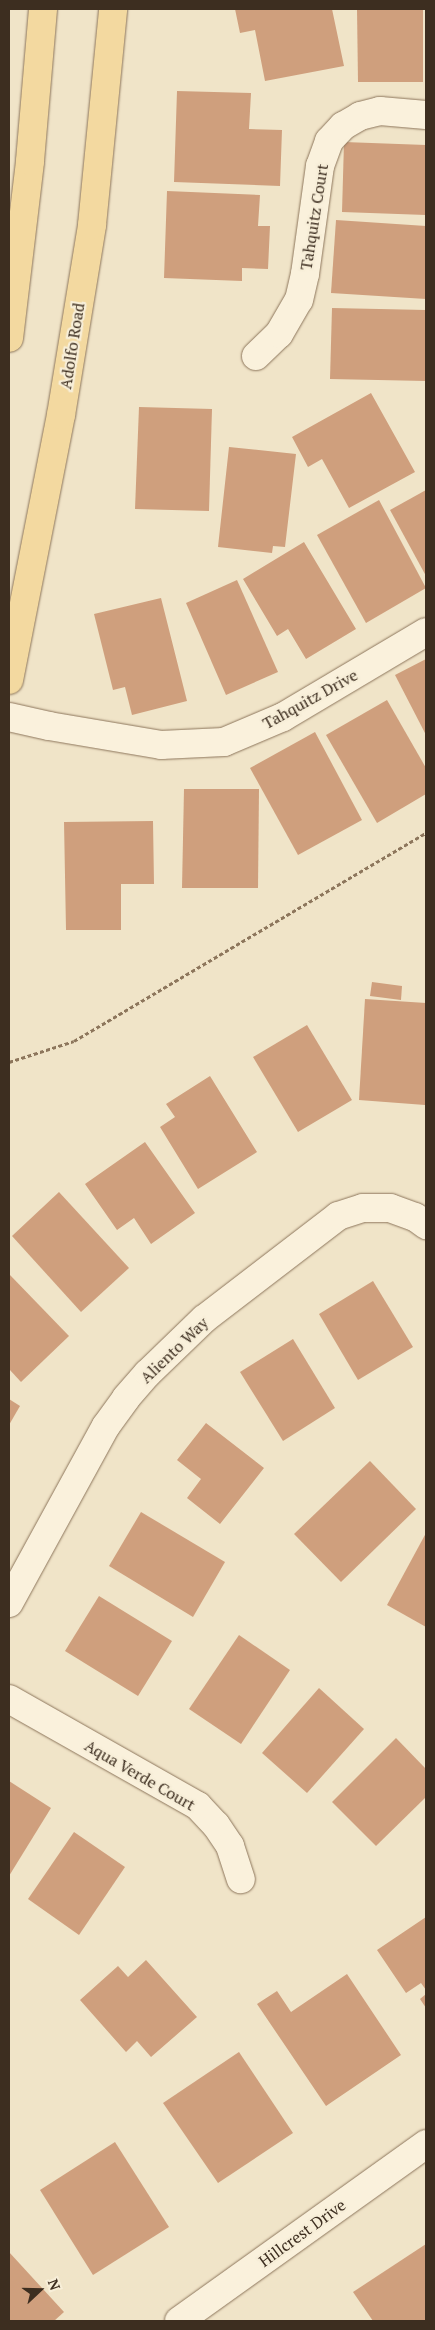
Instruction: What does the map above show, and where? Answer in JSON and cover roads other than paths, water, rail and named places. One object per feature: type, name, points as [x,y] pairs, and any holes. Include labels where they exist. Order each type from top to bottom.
[{"type":"main road","points":[[9,338],[30,161],[43,9]]},
{"type":"main road","name":"Adolfo Road","points":[[9,680],[61,415],[92,225],[113,9]]},
{"type":"street","name":"Tahquitz Court","points":[[256,356],[279,334],[300,300],[306,274],[320,166],[329,141],[343,126],[360,116],[380,111],[426,115]]},
{"type":"street","name":"Tahquitz Drive","points":[[9,716],[49,726],[161,746],[224,742],[283,717],[426,632]]},
{"type":"street","name":"Aliento Way","points":[[9,1603],[106,1426],[126,1398],[148,1373],[204,1319],[338,1216],[363,1208],[390,1208],[415,1216],[426,1225]]},
{"type":"street","name":"Aqua Verde Court","points":[[9,1699],[198,1806],[216,1825],[230,1846],[241,1879]]},
{"type":"street","name":"Hillcrest Drive","points":[[179,2321],[426,2144]]}]
